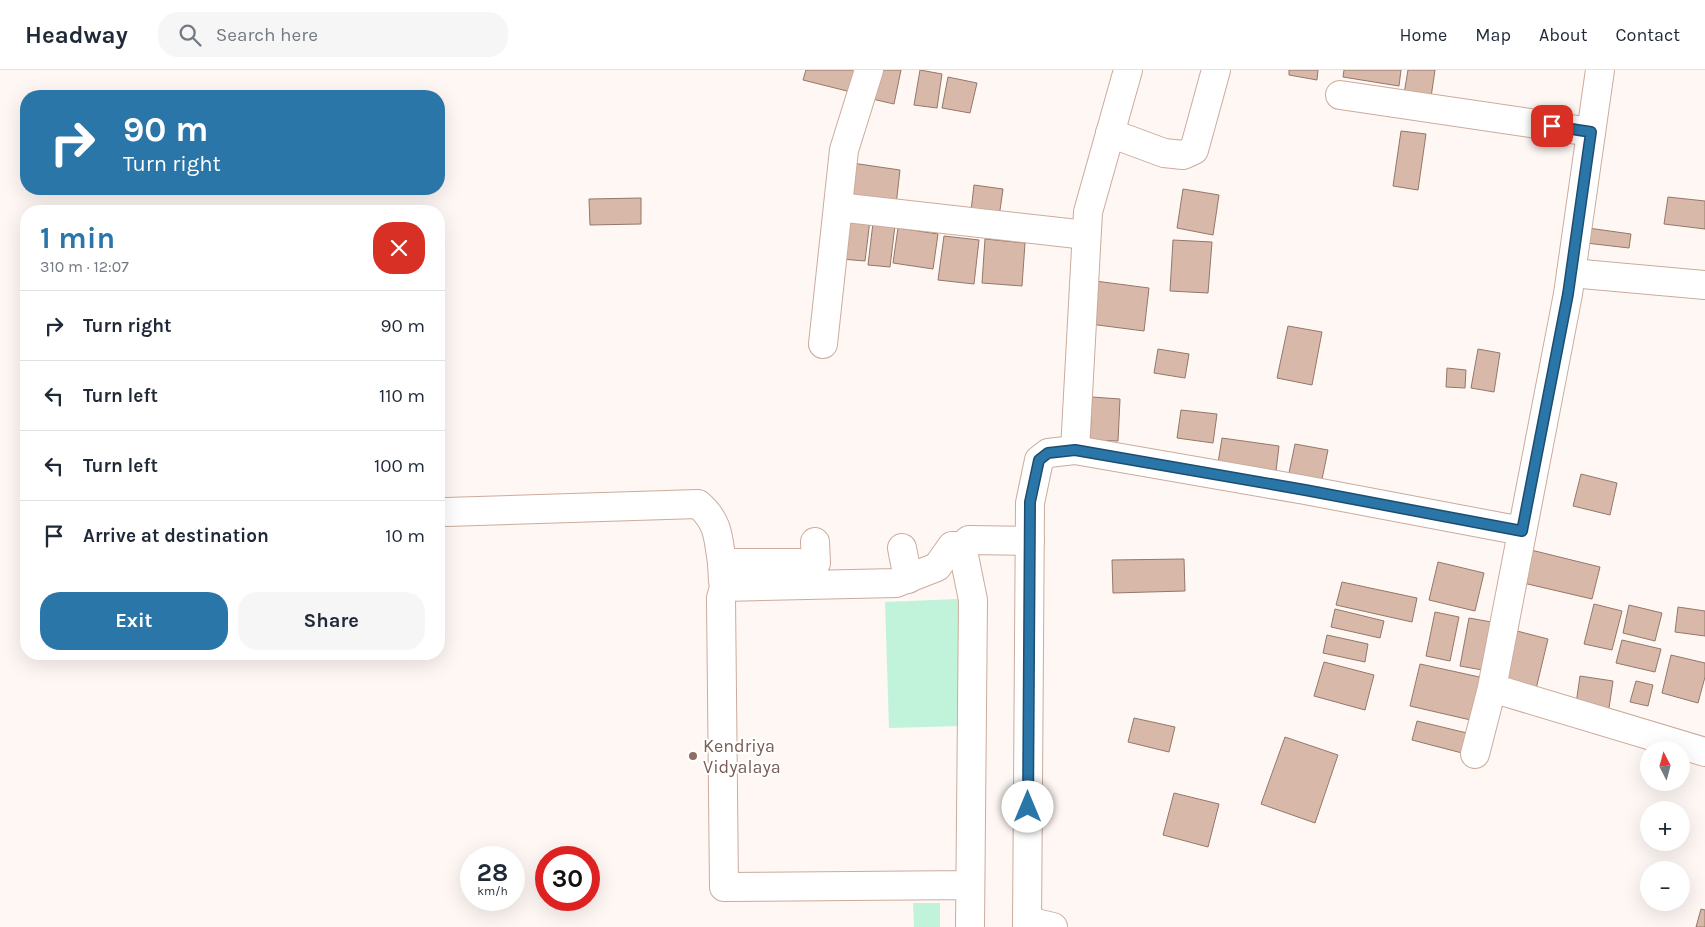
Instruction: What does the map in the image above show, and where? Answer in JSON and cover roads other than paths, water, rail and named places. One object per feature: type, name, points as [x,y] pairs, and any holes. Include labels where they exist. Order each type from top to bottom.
[{"type":"street","points":[[823,344],[844,150],[869,70]]},
{"type":"street","points":[[1075,450],[1088,212],[1128,70]]},
{"type":"street","points":[[1110,133],[1164,153],[1183,155],[1194,150],[1216,70]]},
{"type":"street","points":[[1475,754],[1492,688],[1571,273],[1600,70]]},
{"type":"street","points":[[1340,95],[1591,132]]},
{"type":"street","points":[[838,207],[1086,235]]},
{"type":"street","points":[[1571,273],[1705,285]]},
{"type":"street","points":[[1053,927],[1027,924],[1030,502],[1039,460],[1048,453],[1075,450],[1305,490],[1522,531]]},
{"type":"street","points":[[446,512],[698,504],[709,513],[716,527],[723,575],[724,887],[970,885]]},
{"type":"street","points":[[723,575],[896,584],[938,568],[952,546],[962,546],[969,540],[1030,541]]},
{"type":"street","points":[[723,575],[816,563],[815,542]]},
{"type":"street","points":[[962,546],[973,600],[970,927]]},
{"type":"street","points":[[902,548],[908,579]]},
{"type":"street","points":[[1492,688],[1705,752]]},
{"type":"place","name":"Kendriya Vidyalaya","points":[[693,756]]}]
